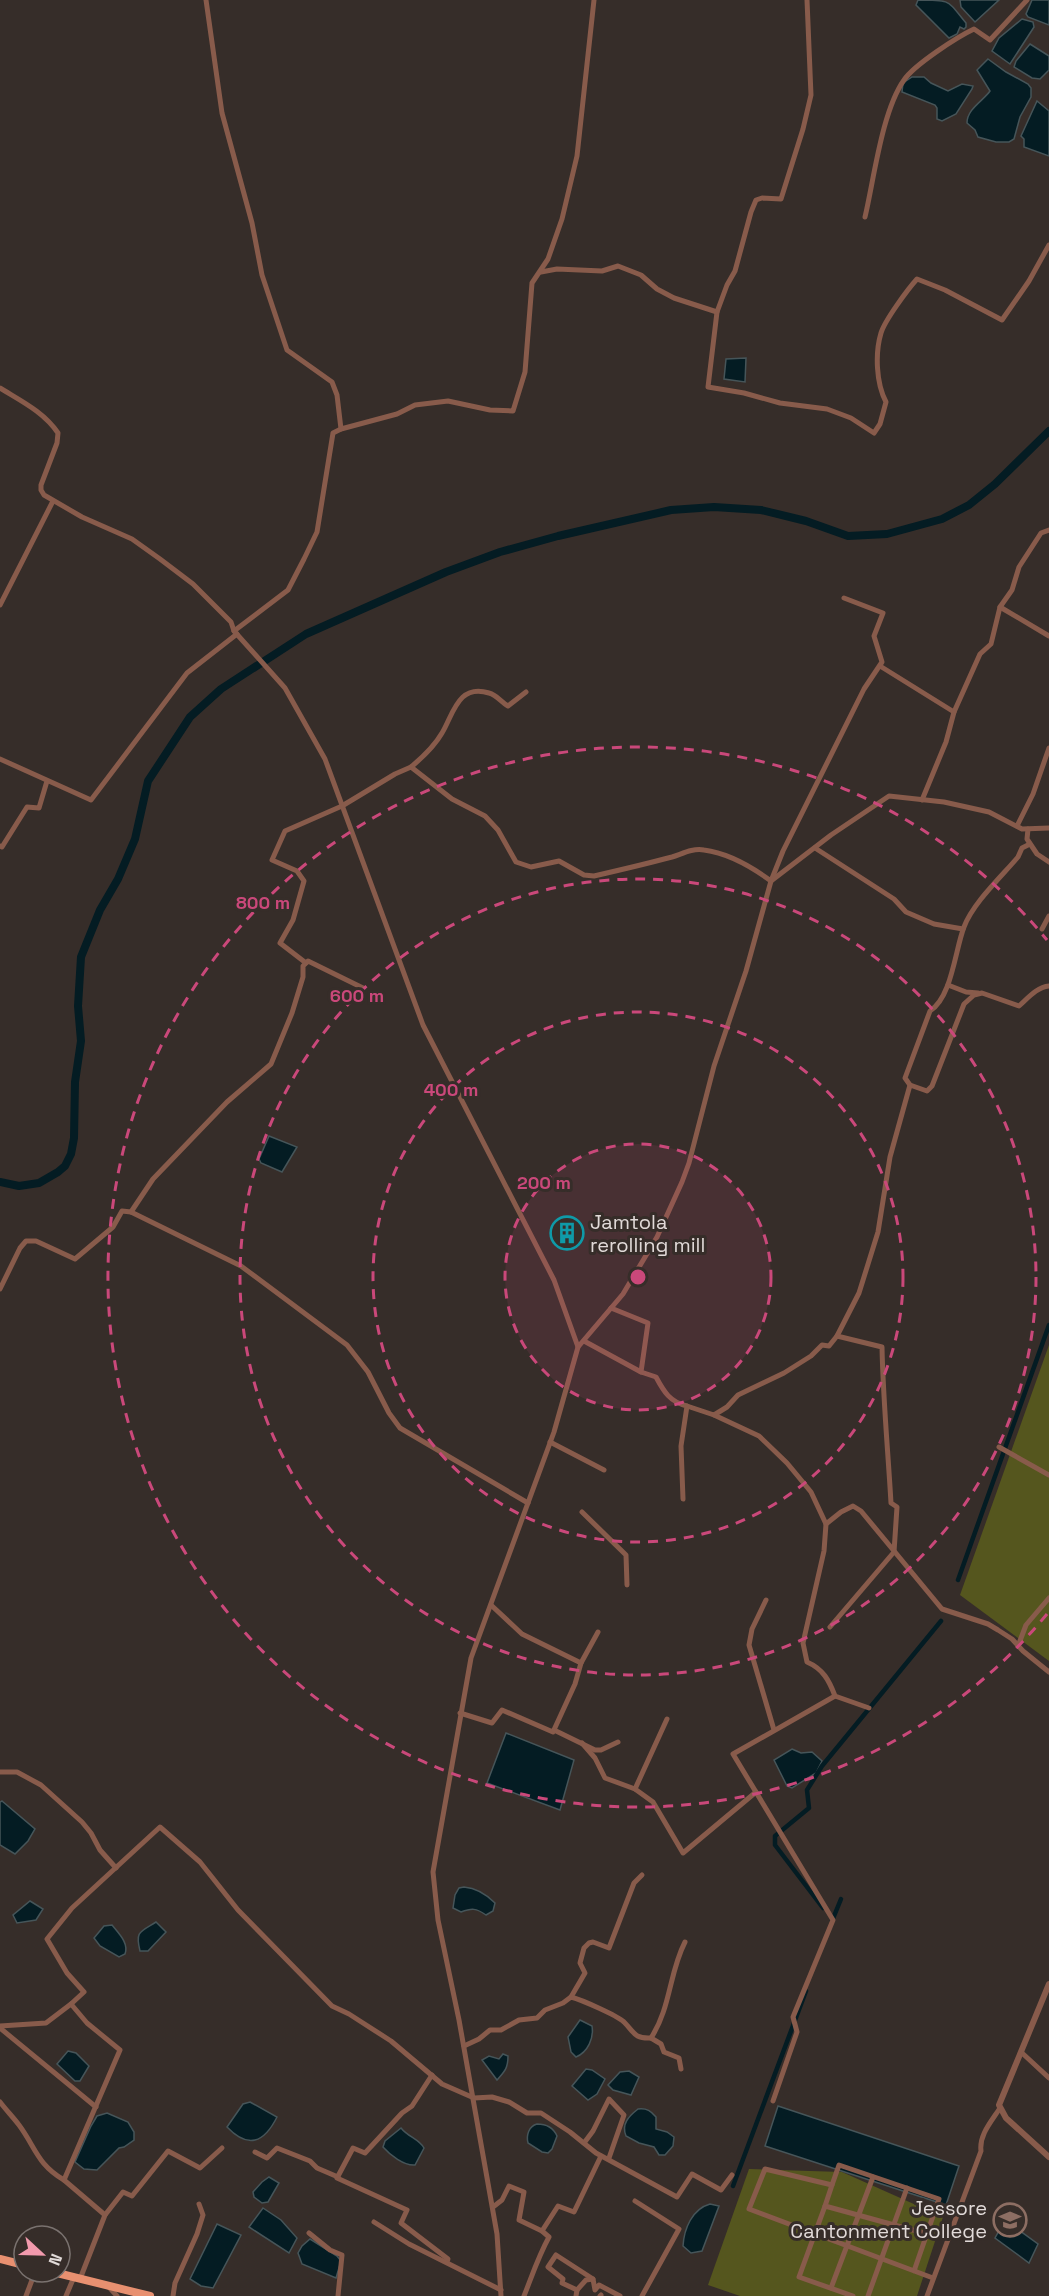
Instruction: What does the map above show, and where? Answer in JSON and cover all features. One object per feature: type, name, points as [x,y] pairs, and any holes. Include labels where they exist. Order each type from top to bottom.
[{"type":"highway","points":[[72,2277],[150,2296]]},
{"type":"street","points":[[206,0],[222,113],[250,213],[262,274],[287,350],[332,382],[337,395],[341,429]]},
{"type":"street","points":[[0,759],[91,800],[187,673],[288,590],[317,532],[333,433],[397,414],[416,405],[448,401],[490,410],[513,411],[525,372],[532,283],[548,260],[562,219],[576,156],[594,0]]},
{"type":"street","points":[[807,0],[811,95],[801,137],[781,199],[756,200],[751,212],[735,272],[727,285],[717,312],[708,387],[780,403],[826,409],[861,423],[874,433],[880,424],[886,402],[878,373],[881,332],[917,279],[945,290],[1002,320],[1029,281],[1049,245]]},
{"type":"street","points":[[865,217],[884,129],[903,81],[912,71],[974,29],[990,40],[1028,0]]},
{"type":"street","points":[[540,273],[557,269],[602,271],[618,266],[641,275],[657,289],[675,298],[717,312]]},
{"type":"street","points":[[0,388],[46,418],[58,433],[57,443],[41,490],[44,495],[82,517],[132,539],[193,584],[231,622],[236,632],[285,688],[325,759],[423,1025],[554,1280],[578,1347]]},
{"type":"street","points":[[0,605],[53,501]]},
{"type":"street","points":[[922,800],[946,742],[954,712],[980,654],[991,644],[1000,607],[1012,590],[1019,567],[1041,533],[1049,530]]},
{"type":"street","points":[[501,2293],[493,2207],[474,2098],[438,1920],[433,1883],[433,1872],[471,1658],[550,1442],[578,1347],[623,1294],[657,1237],[690,1163],[714,1066],[746,971],[771,881],[783,851],[864,689],[882,662],[874,636],[883,613],[844,598]]},
{"type":"street","points":[[1000,607],[1049,636]]},
{"type":"street","points":[[880,666],[954,712]]},
{"type":"street","points":[[363,988],[308,961],[306,963],[280,944],[293,921],[304,881],[297,871],[274,862],[272,858],[285,831],[342,806],[411,767],[427,754],[443,732],[457,701],[480,691],[496,696],[508,706],[526,692]]},
{"type":"street","points":[[1017,826],[1033,794],[1049,748]]},
{"type":"street","points":[[411,767],[452,800],[485,816],[498,830],[512,858],[524,866],[531,867],[558,861],[584,875],[594,876],[703,849],[721,854],[771,881]]},
{"type":"street","points":[[0,846],[2,847],[27,807],[39,808],[47,781]]},
{"type":"street","points":[[771,881],[889,796],[989,812],[1022,829],[1049,828]]},
{"type":"street","points":[[1028,829],[1027,839],[1030,844],[1037,854],[1049,862]]},
{"type":"street","points":[[980,993],[964,1004],[932,1086],[927,1091],[910,1085],[905,1078],[918,1040],[930,1011],[936,1008],[948,985],[963,928],[969,915],[1018,857],[1022,848],[1030,844]]},
{"type":"street","points":[[815,848],[894,899],[906,912],[934,924],[963,928]]},
{"type":"street","points":[[1042,929],[1049,916]]},
{"type":"street","points":[[131,1212],[153,1179],[227,1102],[271,1064],[292,1013],[303,977],[303,966],[306,963]]},
{"type":"street","points":[[948,985],[1019,1006],[1045,986],[1049,987]]},
{"type":"street","points":[[714,1415],[727,1407],[738,1395],[784,1373],[811,1356],[822,1345],[829,1346],[837,1336],[859,1293],[878,1232],[890,1157],[910,1085]]},
{"type":"street","points":[[0,1289],[26,1241],[36,1241],[75,1259],[113,1227],[122,1211],[131,1212],[241,1266],[317,1321],[347,1345],[368,1372],[389,1413],[400,1428],[528,1503]]},
{"type":"street","points":[[611,1308],[648,1323],[641,1372]]},
{"type":"street","points":[[830,1627],[894,1552],[897,1507],[891,1503],[883,1405],[882,1347],[837,1336]]},
{"type":"street","points":[[584,1341],[641,1372],[656,1377],[665,1393],[676,1403],[714,1415],[759,1436],[787,1463],[811,1492],[826,1524],[824,1551],[803,1643],[807,1662],[818,1667],[825,1675],[835,1696],[869,1708]]},
{"type":"street","points":[[683,1499],[681,1446],[687,1406]]},
{"type":"street","points":[[550,1442],[604,1470]]},
{"type":"street","points":[[999,1447],[1049,1475]]},
{"type":"street","points":[[826,1524],[853,1506],[861,1511],[942,1609],[988,1624],[1012,1640],[1049,1672]]},
{"type":"street","points":[[582,1512],[626,1555],[627,1585]]},
{"type":"street","points":[[1018,1646],[1026,1625],[1049,1598]]},
{"type":"street","points":[[766,1600],[752,1629],[749,1645],[774,1731]]},
{"type":"street","points":[[491,1605],[522,1634],[581,1663]]},
{"type":"street","points":[[554,1730],[581,1663],[598,1632]]},
{"type":"street","points":[[772,2101],[797,2032],[793,2017],[832,1920],[733,1754],[835,1696]]},
{"type":"street","points":[[460,1713],[492,1723],[502,1710],[553,1732],[554,1730],[595,1750],[601,1750],[618,1742]]},
{"type":"street","points":[[634,1789],[667,1719]]},
{"type":"street","points":[[582,1743],[595,1758],[605,1778],[634,1789],[653,1802],[683,1853],[756,1792]]},
{"type":"street","points":[[0,1772],[18,1772],[41,1785],[82,1822],[100,1850],[116,1868]]},
{"type":"street","points":[[0,2027],[46,2023],[84,1992],[67,1973],[47,1939],[72,1908],[160,1827],[200,1862],[238,1910],[332,2006],[391,2041],[442,2084],[474,2098],[492,2097],[509,2102],[527,2113],[541,2113],[601,2156],[677,2196],[692,2174],[721,2190],[732,2175]]},
{"type":"street","points":[[464,2046],[479,2039],[490,2030],[501,2030],[519,2020],[537,2018],[544,2010],[563,2003],[571,1997],[585,1973],[580,1963],[584,1948],[588,1943],[593,1942],[609,1948],[634,1883],[642,1875]]},
{"type":"street","points":[[651,2038],[664,2013],[679,1954],[685,1942]]},
{"type":"street","points":[[1049,1984],[1038,2015],[1000,2100],[1000,2108],[1006,2118],[1049,2157]]},
{"type":"street","points":[[571,1997],[588,2002],[624,2022],[630,2031],[642,2038],[651,2038],[661,2044],[664,2052],[679,2058],[681,2069]]},
{"type":"street","points":[[64,2181],[120,2050],[87,2024],[71,2004]]},
{"type":"street","points":[[0,2027],[96,2107]]},
{"type":"street","points":[[1021,2052],[1049,2078]]},
{"type":"street","points":[[338,2177],[353,2148],[365,2153],[402,2113],[412,2106],[432,2075]]},
{"type":"street","points":[[584,2143],[593,2131],[609,2099],[624,2115],[609,2158]]},
{"type":"street","points":[[0,2102],[20,2126],[32,2150],[49,2172],[64,2181],[105,2215]]},
{"type":"street","points":[[927,2296],[981,2151],[980,2143],[983,2134],[1000,2108]]},
{"type":"street","points":[[66,2296],[77,2278],[105,2215],[123,2192],[132,2196],[168,2151],[200,2168],[222,2148]]},
{"type":"street","points":[[255,2152],[267,2158],[277,2148],[310,2161],[317,2168],[407,2210],[401,2223],[448,2259],[447,2262]]},
{"type":"street","points":[[542,2231],[558,2206],[574,2212],[601,2156]]},
{"type":"street","points":[[853,2296],[799,2277],[839,2166],[939,2199],[914,2271]]},
{"type":"street","points":[[832,2186],[765,2169],[749,2209],[933,2278]]},
{"type":"street","points":[[831,2288],[873,2177]]},
{"type":"street","points":[[493,2207],[502,2200],[509,2186],[524,2192],[519,2220],[549,2237],[538,2257],[524,2296]]},
{"type":"street","points":[[868,2296],[907,2188]]},
{"type":"street","points":[[635,2201],[678,2229],[642,2296]]},
{"type":"street","points":[[173,2296],[175,2283],[203,2215],[199,2204]]},
{"type":"street","points":[[825,2206],[927,2234]]},
{"type":"street","points":[[374,2222],[409,2244],[447,2262],[501,2293]]},
{"type":"street","points":[[309,2233],[330,2250],[342,2255],[338,2296]]},
{"type":"street","points":[[593,2280],[586,2280],[576,2293],[562,2283],[563,2279],[548,2267],[556,2255],[593,2280],[595,2290],[599,2285],[620,2296]]},
{"type":"street","points":[[107,2285],[117,2296]]},
{"type":"shaded area","points":[[1049,1345],[1049,1661],[960,1595]]},
{"type":"shaded area","points":[[749,2169],[842,2172],[943,2217],[917,2296],[740,2296],[708,2285]]},
{"type":"water","points":[[918,0],[937,0],[948,3],[966,23],[966,27],[964,29],[960,27],[957,34],[949,38],[916,5]]},
{"type":"water","points":[[960,0],[999,0],[975,22],[961,7]]},
{"type":"water","points":[[1032,0],[1049,0],[1049,25],[1028,17],[1026,14]]},
{"type":"water","points":[[1022,19],[1033,22],[1034,27],[1010,64],[992,51],[999,38]]},
{"type":"water","points":[[1030,44],[1049,56],[1049,70],[1040,79],[1032,78],[1014,67]]},
{"type":"water","points":[[988,59],[1031,88],[1031,97],[1020,117],[1014,139],[1009,142],[996,142],[978,137],[975,130],[967,123],[972,109],[990,91],[977,70]]},
{"type":"water","points":[[912,77],[924,77],[948,91],[962,84],[973,86],[956,114],[942,121],[937,119],[935,105],[902,92],[903,83]]},
{"type":"water","points":[[1037,101],[1049,111],[1049,156],[1024,147],[1024,139],[1021,136]]},
{"type":"water","points":[[746,358],[745,382],[724,379],[726,359]]},
{"type":"water","points":[[269,1136],[297,1147],[282,1172],[261,1163],[259,1159]]},
{"type":"water","points":[[506,1733],[574,1760],[560,1810],[487,1783]]},
{"type":"water","points":[[792,1749],[801,1753],[812,1752],[822,1761],[816,1773],[792,1788],[787,1786],[774,1760]]},
{"type":"water","points":[[2,1801],[35,1829],[28,1841],[15,1854],[0,1845],[0,1802]]},
{"type":"water","points":[[459,1888],[477,1890],[492,1900],[495,1903],[493,1911],[486,1915],[477,1910],[461,1912],[453,1908],[455,1895]]},
{"type":"water","points":[[30,1901],[43,1909],[36,1920],[17,1923],[13,1915]]},
{"type":"water","points":[[156,1922],[166,1932],[148,1951],[140,1951],[138,1939],[140,1933]]},
{"type":"water","points":[[112,1925],[126,1946],[125,1954],[119,1957],[100,1946],[94,1938],[104,1926]]},
{"type":"water","points":[[580,2020],[592,2026],[592,2035],[587,2048],[576,2057],[571,2052],[568,2037]]},
{"type":"water","points":[[68,2051],[76,2053],[89,2066],[80,2081],[75,2081],[57,2064]]},
{"type":"water","points":[[503,2054],[508,2056],[507,2064],[497,2080],[482,2060],[489,2056],[499,2059]]},
{"type":"water","points":[[586,2069],[592,2070],[605,2079],[597,2094],[588,2100],[572,2086]]},
{"type":"water","points":[[629,2071],[639,2077],[631,2095],[613,2090],[608,2085],[620,2072]]},
{"type":"water","points":[[250,2102],[277,2117],[267,2133],[255,2140],[242,2138],[227,2127],[243,2104]]},
{"type":"water","points":[[778,2106],[959,2166],[946,2205],[765,2146]]},
{"type":"water","points":[[638,2109],[650,2112],[656,2117],[656,2129],[674,2137],[673,2146],[665,2155],[659,2155],[654,2147],[626,2136],[625,2124]]},
{"type":"water","points":[[107,2113],[128,2122],[134,2132],[134,2140],[119,2148],[97,2170],[84,2169],[75,2162],[97,2116]]},
{"type":"water","points":[[537,2124],[549,2127],[557,2136],[548,2153],[528,2143],[529,2131]]},
{"type":"water","points":[[401,2128],[424,2148],[415,2165],[402,2162],[383,2147],[385,2141]]},
{"type":"water","points":[[269,2177],[279,2183],[268,2202],[262,2203],[254,2197],[253,2192]]},
{"type":"water","points":[[710,2204],[719,2206],[702,2251],[691,2253],[683,2246],[687,2227],[698,2210]]},
{"type":"water","points":[[263,2208],[281,2220],[297,2238],[289,2253],[249,2227]]},
{"type":"water","points":[[1005,2220],[1038,2244],[1029,2263],[995,2238]]},
{"type":"water","points":[[217,2224],[241,2235],[213,2288],[201,2286],[190,2279]]},
{"type":"water","points":[[310,2239],[341,2261],[336,2278],[302,2264],[298,2253]]},
{"type":"waterway","points":[[0,1182],[19,1186],[39,1183],[65,1166],[71,1154],[74,1138],[75,1082],[81,1041],[78,1006],[81,957],[100,910],[118,879],[135,839],[148,781],[190,717],[221,689],[306,634],[446,572],[500,552],[558,536],[671,510],[714,507],[761,510],[806,521],[848,536],[887,534],[942,519],[969,505],[995,484],[1049,431]]},
{"type":"waterway","points":[[958,1580],[1049,1325]]},
{"type":"waterway","points":[[823,1908],[775,1845],[775,1836],[809,1808],[807,1790],[822,1766],[941,1621]]},
{"type":"waterway","points":[[832,1921],[841,1899]]},
{"type":"waterway","points":[[733,2186],[806,1991]]},
{"type":"place","name":"Jamtola rerolling mill","points":[[567,1233]]},
{"type":"place","name":"Jessore Cantonment College","points":[[1010,2220]]}]
